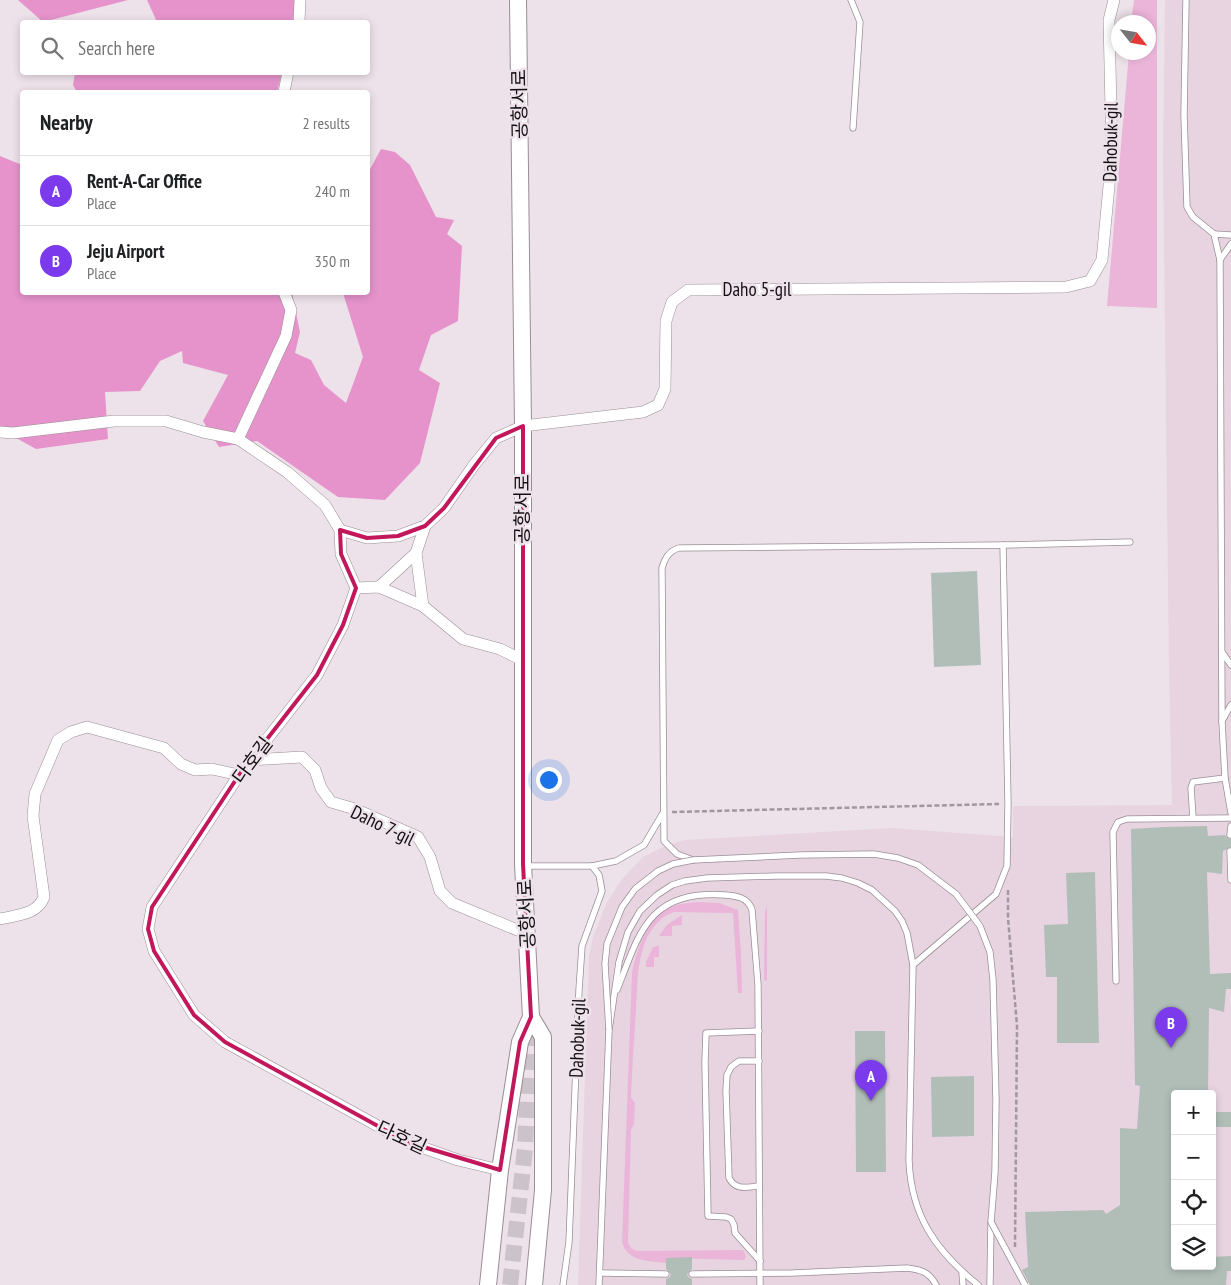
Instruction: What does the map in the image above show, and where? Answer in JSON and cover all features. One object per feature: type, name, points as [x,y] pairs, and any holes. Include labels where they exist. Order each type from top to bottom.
[{"type":"street","points":[[299,20],[300,0]]},
{"type":"street","name":"공항서로","points":[[518,0],[523,426],[522,660],[524,866],[531,1017]]},
{"type":"street","name":"Dahobuk-gil","points":[[1090,281],[1102,260],[1112,154],[1109,20],[1114,0]]},
{"type":"street","points":[[284,90],[287,75]]},
{"type":"street","name":"Daho 5-gil","points":[[425,526],[444,508],[474,465],[496,438],[523,426],[644,412],[658,405],[665,389],[666,321],[672,302],[688,290],[1066,286],[1090,281]]},
{"type":"street","points":[[238,439],[286,336],[291,310],[285,295]]},
{"type":"street","points":[[0,432],[13,433],[114,421],[166,421],[203,432],[238,439],[286,472],[325,504],[340,530],[341,554],[356,588],[379,587],[423,606],[463,639],[500,649],[522,660]]},
{"type":"street","points":[[340,530],[367,538],[398,536],[425,526]]},
{"type":"street","points":[[423,606],[416,553],[425,526]]},
{"type":"street","points":[[379,587],[416,553]]},
{"type":"street","name":"다호길","points":[[356,588],[344,624],[317,675],[239,776],[152,908],[148,929],[154,951],[194,1015],[225,1042],[407,1142],[458,1160],[500,1170]]},
{"type":"street","points":[[0,920],[33,910],[40,906],[44,897],[32,816],[35,794],[58,740],[71,732],[87,727],[164,748],[181,764],[195,770],[212,770],[239,776]]},
{"type":"street","name":"Daho 7-gil","points":[[251,760],[302,757],[315,770],[321,788],[331,802],[355,809],[418,837],[430,857],[440,891],[452,903],[527,934]]},
{"type":"street","points":[[488,1285],[500,1170],[520,1042],[531,1017]]},
{"type":"street","points":[[531,1017],[544,1036],[543,1190],[534,1285]]},
{"type":"lane","points":[[851,0],[860,22],[853,128]]},
{"type":"lane","points":[[1186,0],[1184,115],[1187,207],[1193,217],[1214,234],[1231,235]]},
{"type":"lane","points":[[1214,234],[1220,260],[1222,722],[1225,778],[1231,814]]},
{"type":"lane","points":[[1220,260],[1231,244]]},
{"type":"lane","points":[[693,860],[677,854],[664,841],[662,568],[664,559],[672,550],[679,548],[1130,542]]},
{"type":"lane","points":[[913,965],[996,894],[1007,866],[1008,804],[1004,545]]},
{"type":"lane","points":[[1222,652],[1231,665]]},
{"type":"lane","points":[[1222,722],[1231,705]]},
{"type":"lane","points":[[1193,818],[1191,788],[1193,782],[1225,778]]},
{"type":"lane","points":[[524,866],[592,866],[616,861],[644,845],[663,812]]},
{"type":"lane","points":[[1116,980],[1113,832],[1118,822],[1127,818],[1231,818]]},
{"type":"lane","points":[[1230,835],[1231,826]]},
{"type":"lane","points":[[1230,850],[1231,880]]},
{"type":"lane","points":[[609,1030],[605,964],[607,944],[622,907],[635,889],[658,870],[673,864],[693,860],[800,855],[874,854],[898,858],[918,865],[956,894],[980,926],[990,952],[993,980],[996,1100],[990,1285]]},
{"type":"lane","name":"Dahobuk-gil","points":[[563,1285],[569,1242],[582,946],[602,891],[599,875],[592,866]]},
{"type":"lane","points":[[599,1285],[609,1030],[618,962],[628,932],[640,911],[657,895],[672,885],[685,881],[707,878],[826,876],[858,883],[872,890],[899,916],[907,933],[913,965],[910,1178],[913,1195],[924,1224],[938,1245],[962,1272],[978,1285]]},
{"type":"lane","points":[[613,999],[636,942],[645,925],[664,907],[678,899],[716,895],[732,896],[747,901],[752,910],[758,985],[760,1285]]},
{"type":"lane","points":[[758,1031],[706,1033],[705,1062],[708,1216],[731,1219],[734,1225],[734,1233],[760,1261]]},
{"type":"lane","points":[[759,1061],[740,1061],[731,1067],[727,1075],[726,1091],[729,1178],[738,1187],[759,1186]]},
{"type":"lane","points":[[992,1222],[1025,1285]]},
{"type":"lane","points":[[692,1274],[760,1274],[907,1268],[925,1272],[932,1277],[936,1285]]},
{"type":"lane","points":[[962,1272],[963,1285]]},
{"type":"lane","points":[[600,1273],[666,1274]]},
{"type":"path","points":[[663,812],[1008,804]]},
{"type":"path","points":[[1007,866],[1008,918],[1017,1026],[1015,1249]]},
{"type":"highlighted area","points":[[523,426],[523,864],[531,1017],[520,1042],[500,1170],[407,1142],[225,1042],[194,1015],[154,951],[148,929],[152,907],[239,775],[317,675],[343,625],[356,588],[341,554],[340,530],[367,538],[398,536],[425,526],[444,508],[496,438]]},
{"type":"shaded area","points":[[18,0],[128,0],[51,20],[41,20]]},
{"type":"shaded area","points":[[147,0],[296,0],[295,20],[156,20]]},
{"type":"shaded area","points":[[1134,0],[1157,0],[1157,308],[1107,306],[1128,60],[1156,60],[1156,15],[1132,15]]},
{"type":"shaded area","points":[[1165,0],[1231,0],[1231,1285],[578,1285],[589,957],[593,937],[606,904],[622,879],[643,857],[684,840],[892,828],[1013,837],[1013,806],[1172,805],[1163,160]]},
{"type":"shaded area","points":[[75,75],[281,75],[278,90],[76,90],[73,85]]},
{"type":"shaded area","points":[[381,149],[395,152],[410,165],[436,217],[454,220],[447,234],[462,246],[458,321],[431,335],[419,370],[440,383],[420,463],[385,500],[338,497],[257,441],[219,447],[203,421],[228,375],[183,363],[182,351],[160,361],[140,391],[105,392],[108,439],[36,449],[0,429],[0,156],[20,164],[20,295],[292,295],[300,332],[295,353],[311,360],[324,385],[346,403],[363,357],[344,295],[370,295],[370,169]]},
{"type":"shaded area","points":[[698,902],[719,903],[738,910],[742,993],[738,993],[733,913],[674,912],[664,917],[652,929],[642,953],[638,977],[631,1098],[635,1103],[634,1124],[631,1130],[628,1243],[632,1249],[637,1251],[743,1250],[746,1257],[744,1260],[666,1258],[666,1263],[653,1262],[634,1257],[625,1249],[622,1242],[632,973],[640,944],[649,926],[655,919],[674,906]]},
{"type":"shaded area","points":[[767,907],[767,981],[764,980],[765,912]]},
{"type":"shaded area","points":[[682,915],[682,925],[672,926],[672,936],[659,936],[667,925]]},
{"type":"shaded area","points":[[659,946],[659,957],[654,957],[654,967],[646,967],[646,962],[653,947]]},
{"type":"building","points":[[977,571],[981,665],[934,667],[931,573]]},
{"type":"building","points":[[1207,826],[1208,836],[1225,835],[1231,839],[1231,847],[1223,851],[1222,874],[1207,872],[1210,974],[1231,973],[1231,989],[1226,989],[1224,1012],[1209,1008],[1208,1090],[1171,1090],[1171,1270],[1216,1270],[1216,1257],[1231,1256],[1231,1271],[1227,1271],[1226,1285],[1030,1285],[1022,1270],[1028,1267],[1025,1212],[1103,1210],[1106,1214],[1120,1205],[1120,1128],[1137,1129],[1140,1086],[1135,1085],[1131,829]]},
{"type":"building","points":[[1095,872],[1099,1043],[1057,1043],[1057,977],[1046,977],[1044,925],[1068,924],[1066,873]]},
{"type":"building","points":[[855,1031],[885,1031],[886,1172],[856,1172]]},
{"type":"building","points":[[974,1076],[974,1136],[932,1137],[931,1077]]},
{"type":"building","points":[[1216,1112],[1231,1112],[1231,1127],[1216,1127]]},
{"type":"building","points":[[692,1257],[692,1269],[687,1274],[692,1279],[692,1285],[666,1285],[666,1279],[671,1274],[666,1269],[666,1258]]},
{"type":"tunnel","points":[[510,1285],[525,1149],[531,1017]]},
{"type":"place","name":"Jeju Airport","points":[[1171,1048]]},
{"type":"place","name":"Rent-A-Car Office","points":[[871,1101]]}]
